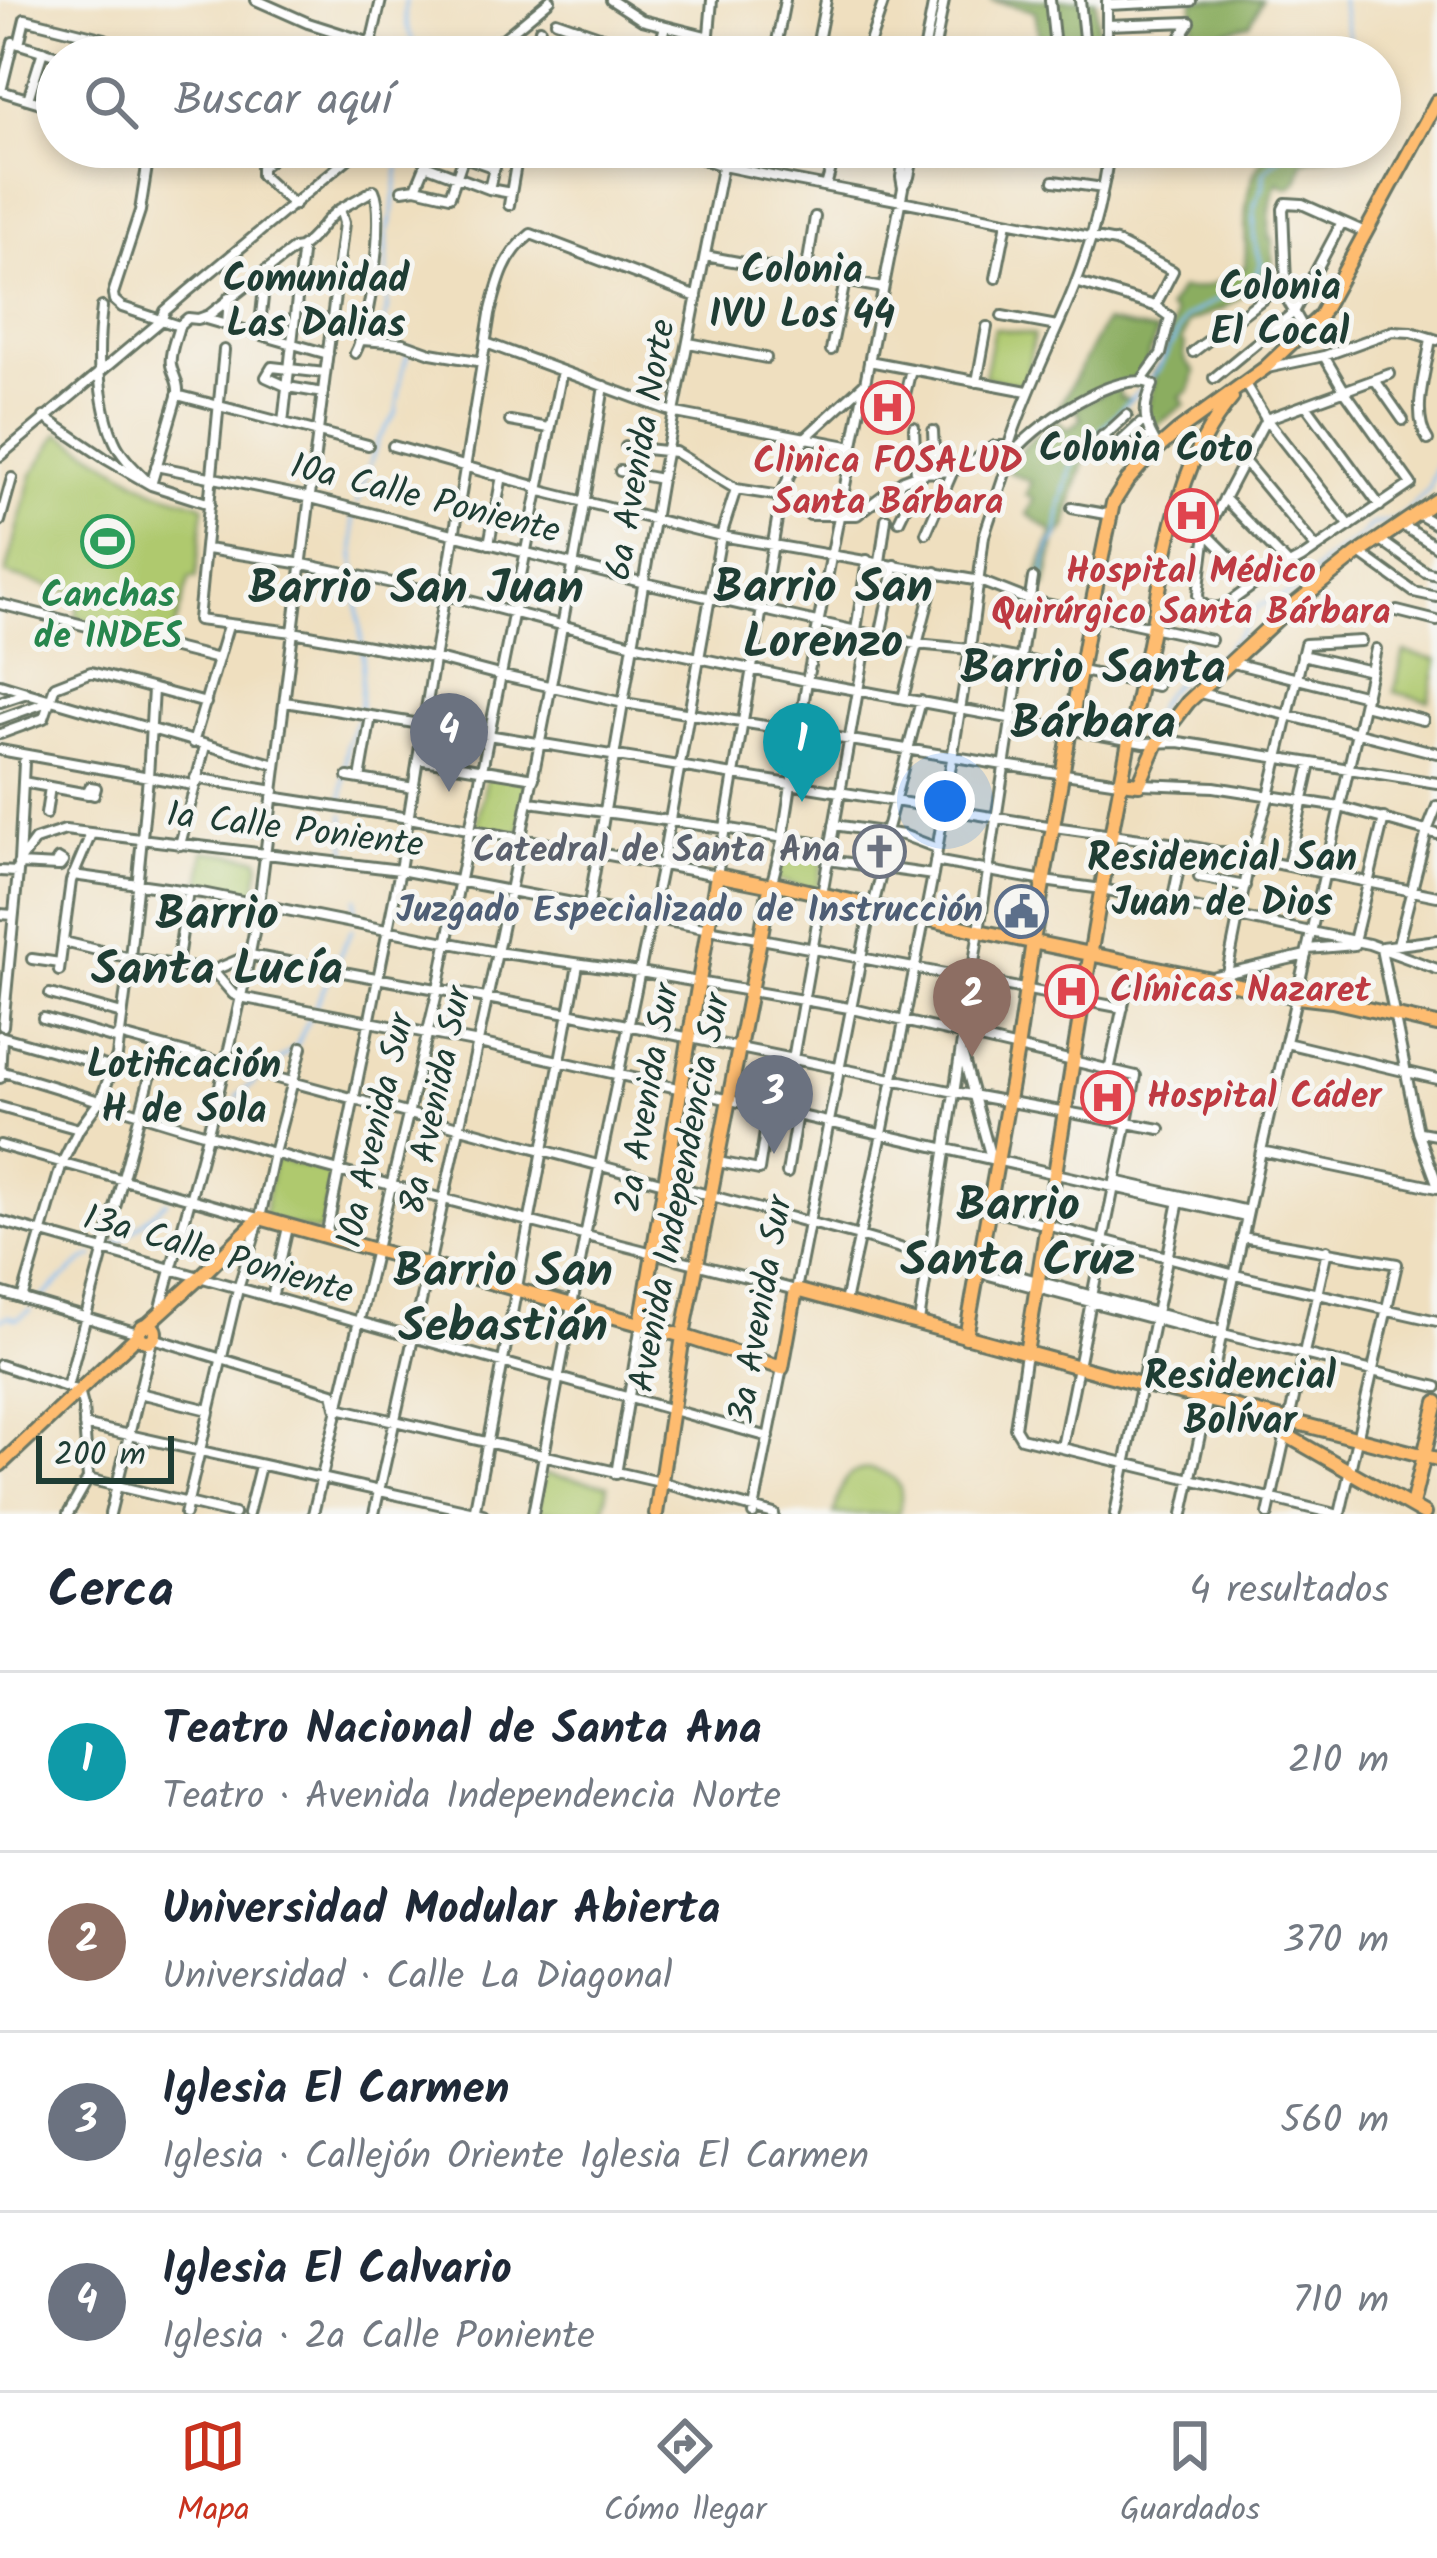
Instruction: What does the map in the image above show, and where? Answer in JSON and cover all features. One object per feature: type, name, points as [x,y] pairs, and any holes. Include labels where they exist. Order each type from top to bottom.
[{"type":"main road","points":[[1401,168],[1437,101]]},
{"type":"main road","points":[[966,1337],[1112,509],[1139,466],[1209,417],[1320,316],[1401,168]]},
{"type":"main road","points":[[1026,1353],[1120,782],[1174,520],[1209,417]]},
{"type":"main road","points":[[1120,782],[1139,784],[1157,743],[1183,707],[1286,611],[1436,501]]},
{"type":"main road","points":[[717,875],[1437,1025]]},
{"type":"main road","name":"2a Avenida Sur","points":[[641,1324],[717,875]]},
{"type":"main road","name":"Avenida Independencia Sur","points":[[656,1514],[669,1411],[771,884]]},
{"type":"main road","points":[[0,1465],[73,1389],[145,1337],[159,1315],[260,1218],[782,1368]]},
{"type":"main road","points":[[796,1290],[1237,1407],[1287,1428],[1348,1473],[1418,1510],[1431,1458],[1437,1402]]},
{"type":"main road","name":"3a Avenida Sur","points":[[782,1368],[796,1290]]},
{"type":"main road","points":[[1287,1428],[1431,1458]]},
{"type":"street","points":[[256,0],[350,36]]},
{"type":"street","points":[[373,36],[381,0]]},
{"type":"street","points":[[506,36],[550,0]]},
{"type":"street","points":[[611,0],[642,20],[705,36]]},
{"type":"street","points":[[709,36],[712,0]]},
{"type":"street","points":[[778,36],[785,0]]},
{"type":"street","points":[[818,36],[826,0]]},
{"type":"street","points":[[872,36],[884,0]]},
{"type":"street","points":[[927,36],[934,0]]},
{"type":"street","points":[[937,36],[944,0]]},
{"type":"street","points":[[1049,0],[1053,36]]},
{"type":"street","points":[[1080,0],[1084,36]]},
{"type":"street","points":[[1106,36],[1107,2],[1190,1]]},
{"type":"street","points":[[19,44],[25,19],[93,36]]},
{"type":"street","points":[[556,21],[597,36]]},
{"type":"street","points":[[1107,25],[1190,22],[1181,36]]},
{"type":"street","points":[[662,36],[665,26]]},
{"type":"street","points":[[539,36],[540,28]]},
{"type":"street","points":[[577,36],[578,28]]},
{"type":"street","points":[[36,50],[13,42],[0,91],[36,101]]},
{"type":"street","points":[[28,99],[36,74]]},
{"type":"street","points":[[147,168],[140,211],[113,294],[118,305],[179,326]]},
{"type":"street","points":[[263,168],[262,175],[293,205]]},
{"type":"street","points":[[0,456],[160,321],[187,292],[339,168]]},
{"type":"street","points":[[416,188],[424,168]]},
{"type":"street","points":[[433,168],[512,193]]},
{"type":"street","points":[[402,190],[416,188],[450,196],[459,168]]},
{"type":"street","points":[[488,189],[495,168]]},
{"type":"street","points":[[508,205],[516,168]]},
{"type":"street","name":"6a Avenida Norte","points":[[589,905],[661,479],[723,168]]},
{"type":"street","points":[[733,168],[1116,242],[1173,272],[1160,308]]},
{"type":"street","points":[[826,187],[831,168]]},
{"type":"street","points":[[771,884],[904,168]]},
{"type":"street","points":[[844,1304],[933,875],[970,649],[983,536],[1027,391],[1076,282],[1106,168]]},
{"type":"street","points":[[1054,181],[1103,188]]},
{"type":"street","points":[[201,318],[315,238],[328,217],[374,190],[378,223],[371,286],[362,340],[355,353]]},
{"type":"street","points":[[1305,333],[1283,292],[1284,205],[1296,202],[1366,233]]},
{"type":"street","points":[[159,1315],[208,1135],[259,904],[344,223],[340,209]]},
{"type":"street","points":[[806,274],[815,217]]},
{"type":"street","points":[[996,278],[1006,222]]},
{"type":"street","points":[[1214,378],[1294,312],[1342,222]]},
{"type":"street","points":[[326,1237],[410,818],[464,466],[490,314],[504,264],[531,234],[697,297]]},
{"type":"street","points":[[283,423],[300,248]]},
{"type":"street","points":[[705,256],[883,288]]},
{"type":"street","points":[[259,333],[266,270]]},
{"type":"street","points":[[336,281],[371,286]]},
{"type":"street","points":[[831,350],[845,281]]},
{"type":"street","points":[[1076,282],[1160,308],[1170,317],[1161,354],[1142,380]]},
{"type":"street","points":[[1193,352],[1272,292],[1283,292]]},
{"type":"street","points":[[227,325],[230,297]]},
{"type":"street","points":[[102,307],[99,347],[105,407],[115,443],[151,485]]},
{"type":"street","points":[[1001,316],[1057,326]]},
{"type":"street","points":[[151,485],[178,395],[171,358],[179,326],[188,318],[328,354]]},
{"type":"street","points":[[976,382],[987,327]]},
{"type":"street","points":[[1265,368],[1324,356],[1393,331],[1430,338],[1421,404],[1421,426],[1428,440]]},
{"type":"street","points":[[362,340],[403,343],[483,362]]},
{"type":"street","points":[[486,343],[676,413],[853,447]]},
{"type":"street","points":[[689,343],[766,358]]},
{"type":"street","points":[[224,350],[198,620],[434,658],[623,703],[1120,782]]},
{"type":"street","points":[[1324,356],[1344,390],[1411,484],[1289,565],[1223,606],[1212,608],[1198,595],[1206,533],[1266,419],[1344,390],[1390,374]]},
{"type":"street","points":[[869,361],[1027,391]]},
{"type":"street","points":[[322,393],[287,387],[266,377],[272,367],[325,373]]},
{"type":"street","points":[[904,399],[910,369]]},
{"type":"street","name":"10a Avenida Sur","points":[[313,1514],[448,941],[562,371]]},
{"type":"street","points":[[810,514],[857,515],[898,482],[919,474],[953,471],[995,446],[1012,447],[1070,407],[1114,386],[1142,380],[1153,385],[1145,415],[1159,448]]},
{"type":"street","points":[[1375,380],[1402,420]]},
{"type":"street","points":[[0,750],[717,875],[781,496],[805,438],[864,384]]},
{"type":"street","points":[[1245,384],[1266,419],[1350,526]]},
{"type":"street","name":"8a Avenida Sur","points":[[374,1514],[542,742],[604,386]]},
{"type":"street","points":[[178,395],[368,445]]},
{"type":"street","points":[[1306,404],[1380,506]]},
{"type":"street","points":[[1421,404],[1433,406]]},
{"type":"street","points":[[1091,448],[1126,416]]},
{"type":"street","points":[[44,417],[151,485],[210,504]]},
{"type":"street","points":[[511,422],[549,428]]},
{"type":"street","points":[[1111,462],[1139,424]]},
{"type":"street","points":[[899,521],[919,474],[914,428]]},
{"type":"street","points":[[933,431],[935,473]]},
{"type":"street","points":[[1102,436],[1139,466]]},
{"type":"street","points":[[1101,455],[1146,438]]},
{"type":"street","points":[[393,446],[722,536],[980,580],[1028,600],[1211,640]]},
{"type":"street","points":[[626,447],[668,450],[736,489],[781,496]]},
{"type":"street","points":[[1244,461],[1316,548]]},
{"type":"street","name":"10a Calle Poniente","points":[[157,466],[311,498],[645,584],[868,634],[1157,686]]},
{"type":"street","points":[[620,471],[661,479]]},
{"type":"street","points":[[926,533],[953,471]]},
{"type":"street","points":[[489,544],[502,476]]},
{"type":"street","points":[[0,521],[12,478]]},
{"type":"street","points":[[532,1514],[662,865],[722,536],[736,489]]},
{"type":"street","points":[[1224,498],[1289,565]]},
{"type":"street","points":[[1072,508],[1112,509]]},
{"type":"street","points":[[1418,514],[1437,525]]},
{"type":"street","points":[[880,562],[886,519]]},
{"type":"street","points":[[1174,520],[1206,533],[1256,583]]},
{"type":"street","points":[[1402,525],[1437,547]]},
{"type":"street","points":[[1380,540],[1424,572],[1437,575]]},
{"type":"street","points":[[207,549],[303,564],[633,644],[857,691],[1129,740],[1179,742],[1437,783]]},
{"type":"street","points":[[1360,553],[1414,592],[1437,597]]},
{"type":"street","points":[[855,630],[868,560]]},
{"type":"street","points":[[880,636],[895,565]]},
{"type":"street","points":[[903,698],[936,572]]},
{"type":"street","points":[[919,1324],[1033,578]]},
{"type":"street","points":[[0,604],[218,659]]},
{"type":"street","points":[[1397,610],[1437,621]]},
{"type":"street","points":[[193,743],[228,626]]},
{"type":"street","points":[[784,1110],[868,634]]},
{"type":"street","points":[[1303,650],[1361,641]]},
{"type":"street","points":[[1183,1514],[1376,649]]},
{"type":"street","points":[[1303,650],[1372,671]]},
{"type":"street","points":[[1227,973],[1303,650]]},
{"type":"street","points":[[1231,663],[1423,720]]},
{"type":"street","points":[[0,734],[41,720],[57,685],[89,672],[206,703]]},
{"type":"street","points":[[0,685],[276,766]]},
{"type":"street","points":[[22,1299],[62,1162],[101,1099],[113,1069],[138,882],[153,688]]},
{"type":"street","points":[[0,702],[27,693]]},
{"type":"street","points":[[1199,693],[1437,753]]},
{"type":"street","points":[[0,718],[51,701]]},
{"type":"street","points":[[285,701],[1184,845],[1437,896]]},
{"type":"street","points":[[886,832],[921,701]]},
{"type":"street","points":[[360,779],[370,716]]},
{"type":"street","points":[[180,844],[205,746]]},
{"type":"street","points":[[418,759],[534,778]]},
{"type":"street","points":[[24,762],[18,866],[5,958],[0,1073],[339,1171],[796,1290]]},
{"type":"street","points":[[1288,865],[1311,764]]},
{"type":"street","points":[[348,777],[414,788]]},
{"type":"street","points":[[23,782],[88,794]]},
{"type":"street","points":[[1139,784],[1214,788],[1340,807],[1432,833]]},
{"type":"street","points":[[46,814],[50,787]]},
{"type":"street","points":[[529,802],[831,843]]},
{"type":"street","points":[[1398,944],[1437,806]]},
{"type":"street","points":[[1354,941],[1384,818]]},
{"type":"street","points":[[834,825],[907,836],[937,848]]},
{"type":"street","points":[[18,866],[35,840],[20,829]]},
{"type":"street","name":"1a Calle Poniente","points":[[35,840],[65,830],[400,870],[1123,1008]]},
{"type":"street","points":[[32,959],[59,967],[73,875],[91,834]]},
{"type":"street","points":[[1172,902],[1184,845]]},
{"type":"street","points":[[828,860],[933,875]]},
{"type":"street","points":[[935,861],[1172,902],[1369,944],[1437,968]]},
{"type":"street","points":[[0,871],[58,866]]},
{"type":"street","name":"3a Avenida Sur","points":[[796,1290],[849,1009],[884,867]]},
{"type":"street","points":[[73,875],[188,891],[496,952],[804,1000],[1136,1076],[1062,1448]]},
{"type":"street","points":[[1199,878],[1244,886]]},
{"type":"street","points":[[177,966],[188,891]]},
{"type":"street","points":[[0,914],[13,915]]},
{"type":"street","points":[[1381,947],[1437,940]]},
{"type":"street","points":[[64,942],[212,971],[240,998],[428,1032],[1247,1214]]},
{"type":"street","points":[[1210,977],[1307,952],[1369,944]]},
{"type":"street","points":[[1381,947],[1418,1132],[1437,1186]]},
{"type":"street","points":[[212,971],[250,956],[568,1013],[1160,1130]]},
{"type":"street","points":[[1109,1071],[1132,962]]},
{"type":"street","points":[[84,1425],[477,1513],[578,964]]},
{"type":"street","points":[[50,994],[122,1014]]},
{"type":"street","points":[[43,1018],[225,1062],[1217,1335],[1437,1387]]},
{"type":"street","points":[[2,1033],[113,1069]]},
{"type":"street","points":[[1286,1043],[1437,1079]]},
{"type":"street","points":[[68,1514],[88,1479],[84,1425],[73,1389],[86,1317],[158,1047]]},
{"type":"street","points":[[185,1514],[302,1047]]},
{"type":"street","points":[[962,1053],[994,1160]]},
{"type":"street","points":[[0,1107],[79,1130]]},
{"type":"street","points":[[718,1162],[759,1170],[769,1107]]},
{"type":"street","points":[[787,1173],[797,1113]]},
{"type":"street","points":[[1418,1132],[1437,1135]]},
{"type":"street","points":[[0,1145],[260,1218]]},
{"type":"street","points":[[1261,1151],[1437,1186]]},
{"type":"street","points":[[1115,1514],[1180,1198]]},
{"type":"street","points":[[988,1210],[1235,1275],[1437,1321]]},
{"type":"street","name":"13a Calle Poniente","points":[[0,1221],[769,1436]]},
{"type":"street","points":[[272,1298],[288,1227]]},
{"type":"street","points":[[1026,1353],[1017,1435],[1305,1510],[1338,1514],[1397,1264],[1243,1237]]},
{"type":"street","points":[[1268,1514],[1327,1250]]},
{"type":"street","points":[[0,1292],[333,1393],[338,1408],[660,1482],[774,1514]]},
{"type":"street","name":"2a Avenida Sur","points":[[616,1474],[641,1324]]},
{"type":"street","points":[[110,1514],[139,1393],[145,1337]]},
{"type":"street","points":[[0,1365],[73,1389]]},
{"type":"street","name":"3a Avenida Sur","points":[[754,1511],[782,1368]]},
{"type":"street","points":[[139,1393],[209,1410]]},
{"type":"street","points":[[248,1514],[260,1466]]},
{"type":"street","points":[[88,1479],[234,1514]]},
{"type":"green space","points":[[990,0],[1096,0],[1099,36],[1039,36],[1035,11]]},
{"type":"green space","points":[[1193,0],[1262,0],[1250,24],[1215,36],[1185,36],[1193,23]]},
{"type":"green space","points":[[1258,168],[1301,168],[1293,185],[1285,188],[1278,182],[1273,196],[1269,238],[1273,278],[1224,308],[1189,322],[1182,341],[1185,359],[1195,371],[1190,390],[1180,397],[1185,404],[1151,430],[1147,410],[1152,374],[1162,361],[1174,320],[1168,308],[1180,289],[1214,283],[1246,267],[1248,196]]},
{"type":"green space","points":[[1105,322],[1157,332],[1143,373],[1058,409]]},
{"type":"green space","points":[[994,328],[1034,335],[1025,385],[984,377]]},
{"type":"green space","points":[[1119,385],[1120,397],[1130,400],[1119,411],[1129,411],[1089,449],[1067,526],[1055,541],[1046,587],[1035,583],[1053,532],[1027,514],[1034,499],[1026,495],[1031,482],[1007,471],[1036,436],[1058,420],[1068,430],[1082,419],[1075,408]]},
{"type":"green space","name":"Canchas de INDES","points":[[59,433],[153,490],[204,507],[196,578],[190,577],[170,643],[76,617],[80,595],[6,574],[32,475]]},
{"type":"green space","points":[[1404,652],[1437,660],[1429,701],[1394,692]]},
{"type":"green space","points":[[487,776],[527,778],[530,783],[520,831],[514,835],[477,823]]},
{"type":"green space","points":[[785,840],[826,846],[817,892],[777,880]]},
{"type":"green space","points":[[204,851],[258,858],[255,893],[201,887]]},
{"type":"green space","points":[[274,1160],[330,1173],[322,1229],[315,1232],[263,1218]]},
{"type":"green space","points":[[869,1469],[897,1483],[898,1514],[834,1514],[847,1478]]},
{"type":"green space","points":[[544,1474],[608,1485],[603,1514],[537,1512]]},
{"type":"waterway","points":[[406,0],[411,36]]},
{"type":"waterway","points":[[1341,0],[1349,36]]},
{"type":"waterway","points":[[380,341],[387,309],[387,233],[399,168]]},
{"type":"waterway","points":[[1043,577],[1072,465],[1158,370],[1186,317],[1258,272],[1255,204],[1268,168]]},
{"type":"waterway","points":[[357,503],[378,440],[396,413],[410,347]]},
{"type":"waterway","points":[[1150,731],[1166,691],[1181,678],[1209,667],[1259,606],[1303,585],[1324,561],[1372,525],[1404,514],[1429,489],[1437,464]]},
{"type":"waterway","points":[[353,515],[355,570]]},
{"type":"waterway","points":[[355,580],[363,656],[360,710]]},
{"type":"waterway","points":[[342,803],[347,745],[358,720]]},
{"type":"waterway","points":[[344,814],[347,857]]},
{"type":"waterway","points":[[354,919],[356,898]]},
{"type":"waterway","points":[[334,966],[352,930]]},
{"type":"waterway","points":[[315,1007],[330,975]]},
{"type":"waterway","points":[[237,1097],[297,1045],[310,1017]]},
{"type":"waterway","points":[[110,1247],[167,1201]]},
{"type":"waterway","points":[[40,1299],[93,1256]]},
{"type":"waterway","points":[[0,1320],[17,1319],[31,1310]]},
{"type":"place","name":"Clinica FOSALUD Santa Bárbara","points":[[888,407]]},
{"type":"place","name":"Hospital Médico Quirúrgico Santa Bárbara","points":[[1191,516]]},
{"type":"place","name":"Canchas de INDES","points":[[108,541]]},
{"type":"place","name":"Iglesia El Calvario","points":[[449,792]]},
{"type":"place","name":"Teatro Nacional de Santa Ana","points":[[802,802]]},
{"type":"place","name":"Catedral de Santa Ana","points":[[879,851]]},
{"type":"place","name":"Juzgado Especializado de Instrucción","points":[[1022,911]]},
{"type":"place","name":"Clínicas Nazaret","points":[[1071,991]]},
{"type":"place","name":"Universidad Modular Abierta","points":[[972,1057]]},
{"type":"place","name":"Hospital Cáder","points":[[1108,1097]]},
{"type":"place","name":"Iglesia El Carmen","points":[[774,1154]]},
{"type":"district","name":"Colonia IVU Los 44","points":[[802,294]]},
{"type":"district","name":"Comunidad Las Dalias","points":[[316,304]]},
{"type":"district","name":"Colonia El Cocal","points":[[1280,312]]},
{"type":"district","name":"Colonia Coto","points":[[1146,451]]},
{"type":"district","name":"Barrio San Juan","points":[[416,590]]},
{"type":"district","name":"Barrio San Lorenzo","points":[[823,616]]},
{"type":"district","name":"Barrio Santa Bárbara","points":[[1093,698]]},
{"type":"district","name":"Residencial San Juan de Dios","points":[[1222,882]]},
{"type":"district","name":"Barrio Santa Lucía","points":[[217,944]]},
{"type":"district","name":"Lotificación H de Sola","points":[[184,1090]]},
{"type":"district","name":"Barrio Santa Cruz","points":[[1018,1234]]},
{"type":"district","name":"Barrio San Sebastián","points":[[503,1300]]},
{"type":"district","name":"Residencial Bolívar","points":[[1240,1400]]}]
